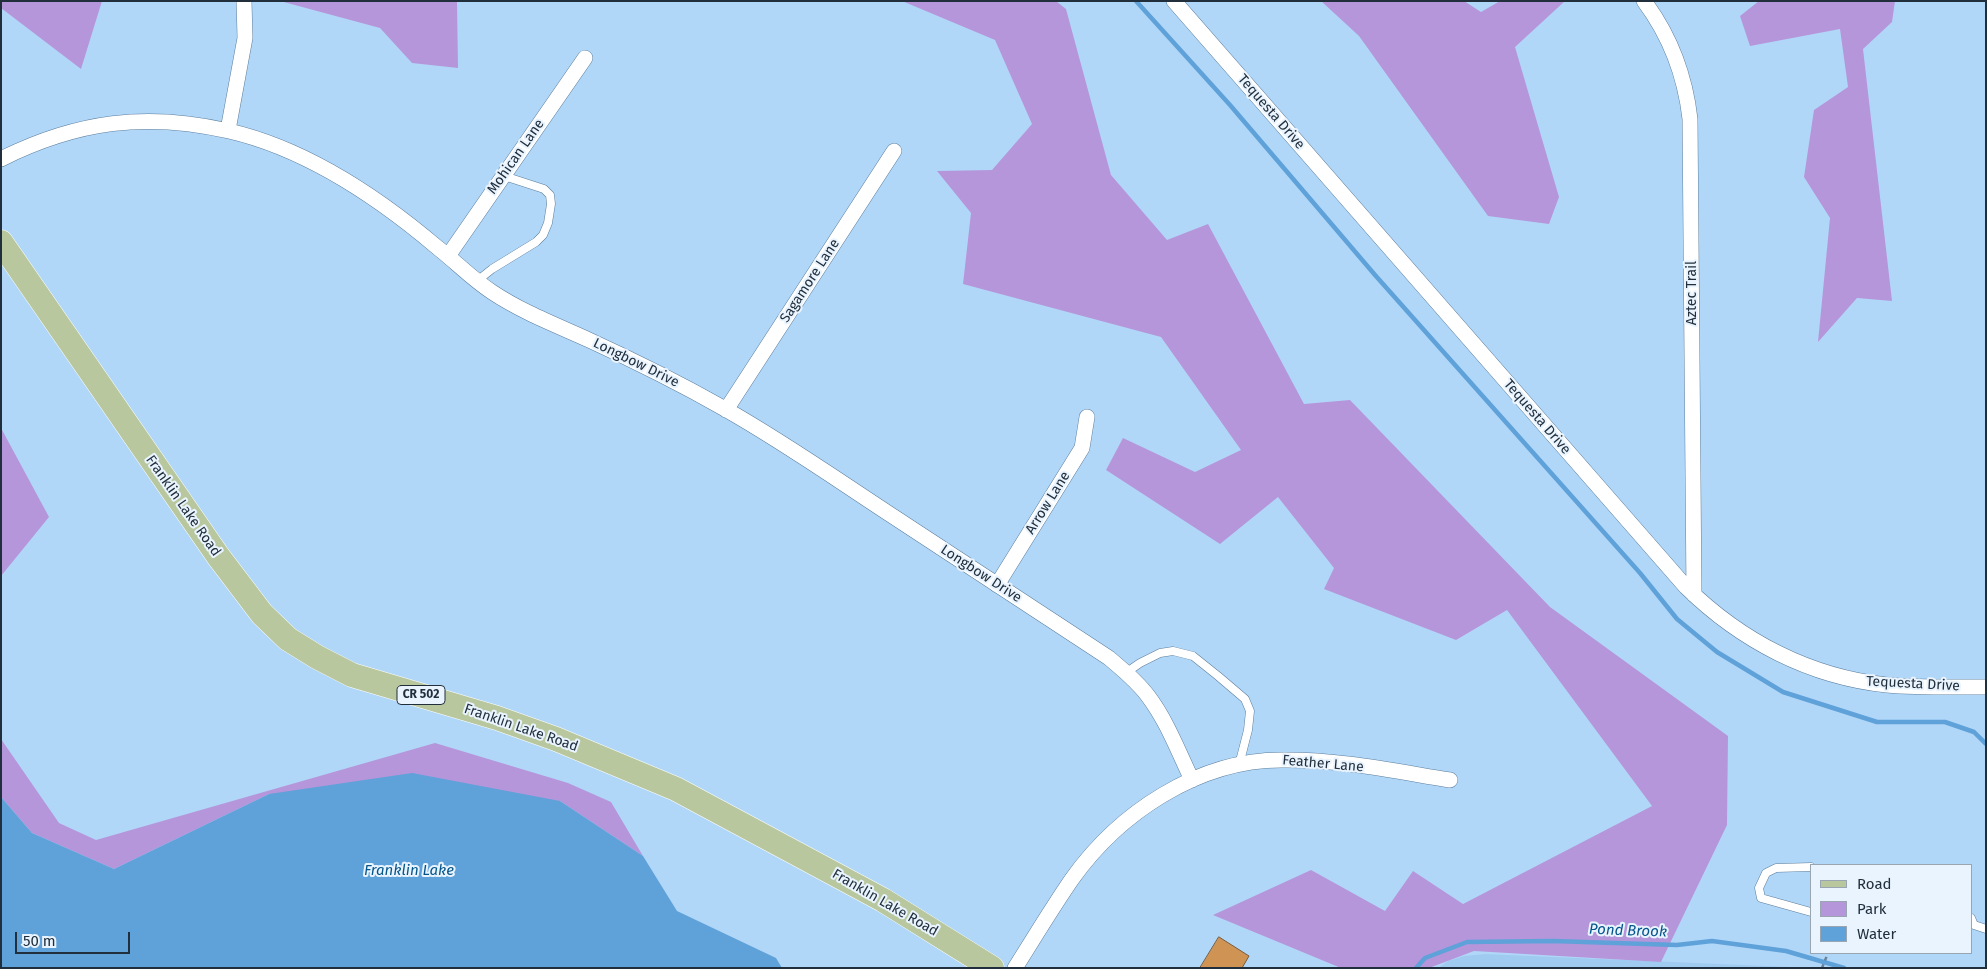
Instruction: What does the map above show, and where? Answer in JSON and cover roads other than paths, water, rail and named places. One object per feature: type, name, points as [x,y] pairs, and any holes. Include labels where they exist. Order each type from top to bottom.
[{"type":"main road","name":"Franklin Lake Road","points":[[1,242],[218,556],[262,614],[288,639],[317,658],[352,674],[497,718],[556,739],[676,789],[883,900],[992,968]]},
{"type":"street","points":[[228,130],[245,38],[244,1]]},
{"type":"street","name":"Tequesta Drive","points":[[1174,1],[1694,595],[1720,618],[1763,646],[1826,673],[1888,685],[1986,687]]},
{"type":"street","name":"Aztec Trail","points":[[1644,1],[1669,40],[1679,64],[1687,91],[1690,120],[1694,595]]},
{"type":"street","name":"Mohican Lane","points":[[448,256],[585,58]]},
{"type":"street","name":"Longbow Drive","points":[[1,159],[43,140],[76,129],[140,121],[170,122],[228,130],[291,151],[322,166],[359,188],[440,249],[477,281],[525,311],[660,374],[794,450],[1109,658],[1127,672],[1148,695],[1163,719],[1192,780]]},
{"type":"street","name":"Sagamore Lane","points":[[726,410],[894,151]]},
{"type":"street","name":"Arrow Lane","points":[[997,585],[1082,448],[1087,417]]},
{"type":"street","name":"Feather Lane","points":[[1015,968],[1073,878],[1096,850],[1123,825],[1155,800],[1192,780],[1218,770],[1239,765],[1279,760],[1316,760],[1450,780]]},
{"type":"lane","points":[[477,281],[492,269],[536,242],[543,235],[548,223],[551,204],[550,195],[544,189],[504,176]]},
{"type":"lane","points":[[1127,672],[1160,653],[1173,651],[1193,656],[1218,676],[1245,699],[1250,711],[1248,730],[1239,765]]},
{"type":"lane","points":[[1810,867],[1776,868],[1766,873],[1759,888],[1761,898],[1810,912]]},
{"type":"lane","points":[[1972,924],[1986,929]]},
{"type":"water","name":"Franklin Lake","points":[[412,773],[560,801],[643,856],[677,911],[776,958],[782,968],[1,968],[1,797],[32,833],[114,869],[269,794]]},
{"type":"waterway","points":[[1136,1],[1230,105],[1375,275],[1640,573],[1677,619],[1717,652],[1783,692],[1877,722],[1945,722],[1974,732],[1986,744]]},
{"type":"waterway","name":"Pond Brook","points":[[1416,968],[1425,958],[1467,942],[1553,941],[1677,945],[1712,941],[1786,951],[1844,968]]}]
